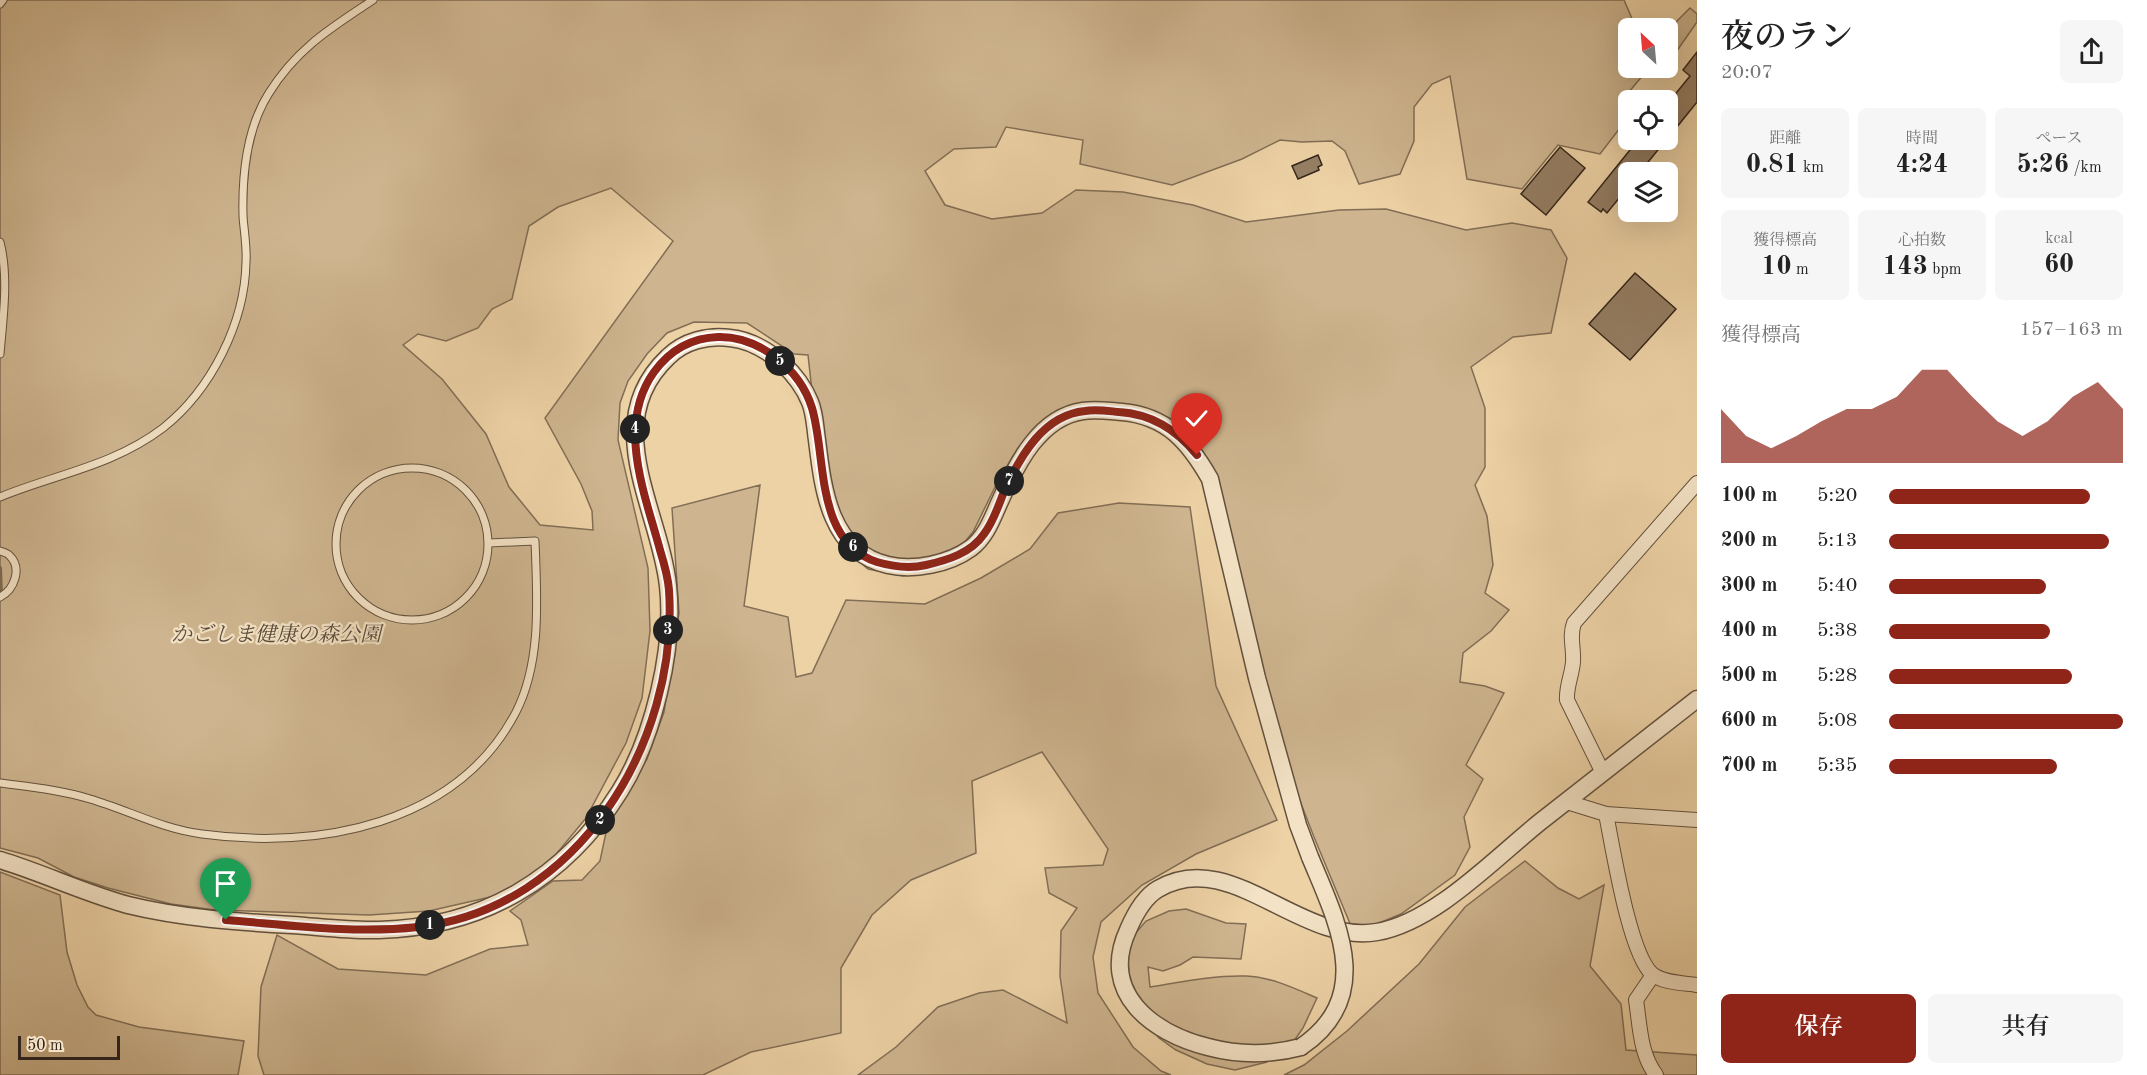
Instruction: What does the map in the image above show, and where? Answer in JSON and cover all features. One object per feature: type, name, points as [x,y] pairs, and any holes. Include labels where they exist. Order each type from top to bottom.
[{"type":"street","points":[[0,860],[92,894],[172,914],[268,924],[360,930],[420,927],[449,921],[503,901],[522,892],[545,876],[563,861],[588,834],[609,808],[627,780],[652,718],[661,682],[667,648],[669,590],[636,451],[636,416],[640,400],[654,372],[676,350],[702,339],[718,337],[745,341],[762,347],[786,367],[797,380],[811,405],[827,500],[840,530],[862,556],[891,566],[909,568],[923,566],[969,550],[987,531],[1007,484],[1032,443],[1041,432],[1072,413],[1095,410],[1131,412],[1164,425],[1184,440],[1197,455],[1210,479],[1260,689],[1294,814],[1335,917],[1345,958],[1346,982],[1336,1011],[1312,1039],[1301,1047],[1287,1051],[1260,1053],[1208,1047],[1172,1033],[1154,1023],[1140,1012],[1128,998],[1122,986],[1120,957],[1125,936],[1142,905],[1155,890],[1190,878],[1222,880],[1328,928],[1350,933],[1389,929],[1408,922],[1468,882],[1697,699]]},
{"type":"street","points":[[1603,773],[1567,700],[1566,688],[1573,662],[1570,632],[1574,623],[1697,483]]},
{"type":"street","points":[[1567,802],[1606,814],[1697,820]]},
{"type":"street","points":[[1606,814],[1620,885],[1635,942],[1643,962],[1653,975],[1671,981],[1697,985]]},
{"type":"street","points":[[1653,975],[1636,1000],[1642,1047],[1649,1066],[1656,1075]]},
{"type":"lane","points":[[0,4],[3,0]]},
{"type":"lane","points":[[0,497],[71,474],[118,455],[162,428],[196,396],[222,351],[242,296],[246,260],[243,181],[247,150],[254,126],[268,94],[292,62],[317,38],[373,0]]},
{"type":"lane","points":[[0,242],[4,281],[0,354]]},
{"type":"lane","points":[[405,469],[443,474],[461,485],[474,499],[485,521],[489,543],[478,580],[464,600],[433,617],[415,620],[391,616],[371,608],[358,599],[347,583],[338,562],[335,547],[336,531],[351,498],[366,484],[384,473],[405,469]]},
{"type":"lane","points":[[0,783],[48,789],[90,799],[169,827],[200,834],[264,839],[326,835],[357,828],[392,818],[429,801],[461,781],[483,759],[516,711],[526,684],[534,649],[537,599],[535,541],[489,543]]},
{"type":"lane","points":[[0,551],[9,555],[15,566],[15,582],[10,592],[0,597]]},
{"type":"green space","name":"かごしま健康の森公園","points":[[0,0],[1624,0],[1632,18],[1618,18],[1618,78],[1641,78],[1631,90],[1618,90],[1618,131],[1600,154],[1558,145],[1522,189],[1467,179],[1450,76],[1432,84],[1414,107],[1414,141],[1400,174],[1359,184],[1345,151],[1332,141],[1280,140],[1242,159],[1172,185],[1080,164],[1083,140],[1006,127],[996,147],[954,149],[925,171],[945,205],[992,219],[1042,213],[1076,190],[1123,192],[1193,205],[1246,222],[1339,210],[1386,209],[1466,230],[1512,223],[1551,230],[1567,258],[1551,333],[1513,337],[1471,367],[1485,408],[1485,467],[1475,485],[1487,516],[1493,565],[1485,593],[1509,610],[1491,631],[1463,653],[1460,682],[1485,686],[1504,693],[1466,765],[1483,779],[1464,817],[1470,847],[1455,875],[1401,914],[1377,924],[1351,926],[1246,662],[1207,488],[1174,438],[1118,404],[1044,423],[1018,448],[998,481],[973,532],[933,571],[903,576],[868,569],[847,551],[825,509],[808,355],[794,354],[747,323],[694,322],[667,333],[647,354],[628,381],[620,403],[618,440],[648,568],[650,631],[642,698],[626,743],[586,818],[553,858],[535,875],[499,895],[429,911],[369,915],[215,910],[171,904],[108,888],[74,877],[38,858],[0,848]],"holes":[[[611,188],[673,241],[545,418],[581,484],[592,511],[593,530],[540,525],[509,487],[486,434],[442,379],[403,345],[418,334],[446,341],[478,328],[492,309],[512,299],[529,226],[558,207]]]},
{"type":"green space","points":[[1690,8],[1697,14],[1697,22],[1678,49],[1678,20]]},
{"type":"green space","points":[[760,485],[744,606],[788,617],[796,677],[812,673],[846,600],[925,604],[981,578],[1030,549],[1058,513],[1119,503],[1190,507],[1216,686],[1277,820],[1196,854],[1142,885],[1101,922],[1093,957],[1098,993],[1133,1047],[1161,1071],[1171,1075],[858,1075],[896,1047],[938,1007],[979,993],[1003,990],[1067,1023],[1060,976],[1061,931],[1077,908],[1049,893],[1045,868],[1103,865],[1108,849],[1042,752],[972,781],[976,853],[911,880],[872,915],[841,968],[841,1033],[751,1052],[703,1075],[264,1075],[258,1056],[261,987],[277,935],[338,969],[426,975],[490,949],[528,945],[521,920],[510,911],[553,881],[582,880],[600,861],[608,823],[647,759],[664,712],[679,613],[672,508]]},
{"type":"green space","points":[[1525,861],[1558,888],[1579,899],[1604,885],[1590,966],[1621,1004],[1626,1050],[1697,1055],[1697,1075],[1284,1075],[1304,1065],[1347,1031],[1419,964],[1465,907]]},
{"type":"green space","points":[[0,872],[60,895],[67,952],[77,985],[88,1007],[96,1015],[139,1027],[244,1041],[238,1075],[0,1075]]},
{"type":"green space","points":[[1186,909],[1226,923],[1246,924],[1241,959],[1193,957],[1163,971],[1148,967],[1150,987],[1210,978],[1246,976],[1273,981],[1317,998],[1303,1028],[1294,1041],[1267,1062],[1235,1070],[1207,1064],[1176,1050],[1159,1038],[1142,1019],[1124,967],[1134,935],[1146,921],[1169,911]]},
{"type":"building","points":[[1697,52],[1697,102],[1678,126],[1678,91],[1690,76],[1683,70]]},
{"type":"building","points":[[1560,147],[1585,168],[1546,215],[1521,194]]},
{"type":"building","points":[[1630,150],[1658,150],[1648,162],[1620,162]]},
{"type":"building","points":[[1318,155],[1322,165],[1318,167],[1319,170],[1298,179],[1292,166]]},
{"type":"building","points":[[1618,165],[1618,200],[1607,213],[1603,209],[1601,212],[1588,202]]},
{"type":"building","points":[[1635,273],[1676,309],[1630,360],[1589,324]]},
{"type":"waterway","points":[[0,568],[1,595]]},
{"type":"route","points":[[226,920],[360,930],[420,927],[449,921],[476,913],[503,901],[522,892],[545,876],[563,861],[609,808],[627,780],[652,718],[667,648],[669,590],[636,451],[636,416],[646,385],[654,372],[665,359],[686,344],[718,337],[745,341],[762,347],[786,367],[805,392],[811,405],[827,500],[840,530],[862,556],[891,566],[909,568],[923,566],[969,550],[987,531],[1007,484],[1032,443],[1041,432],[1072,413],[1105,410],[1131,412],[1172,429],[1197,455]]}]
